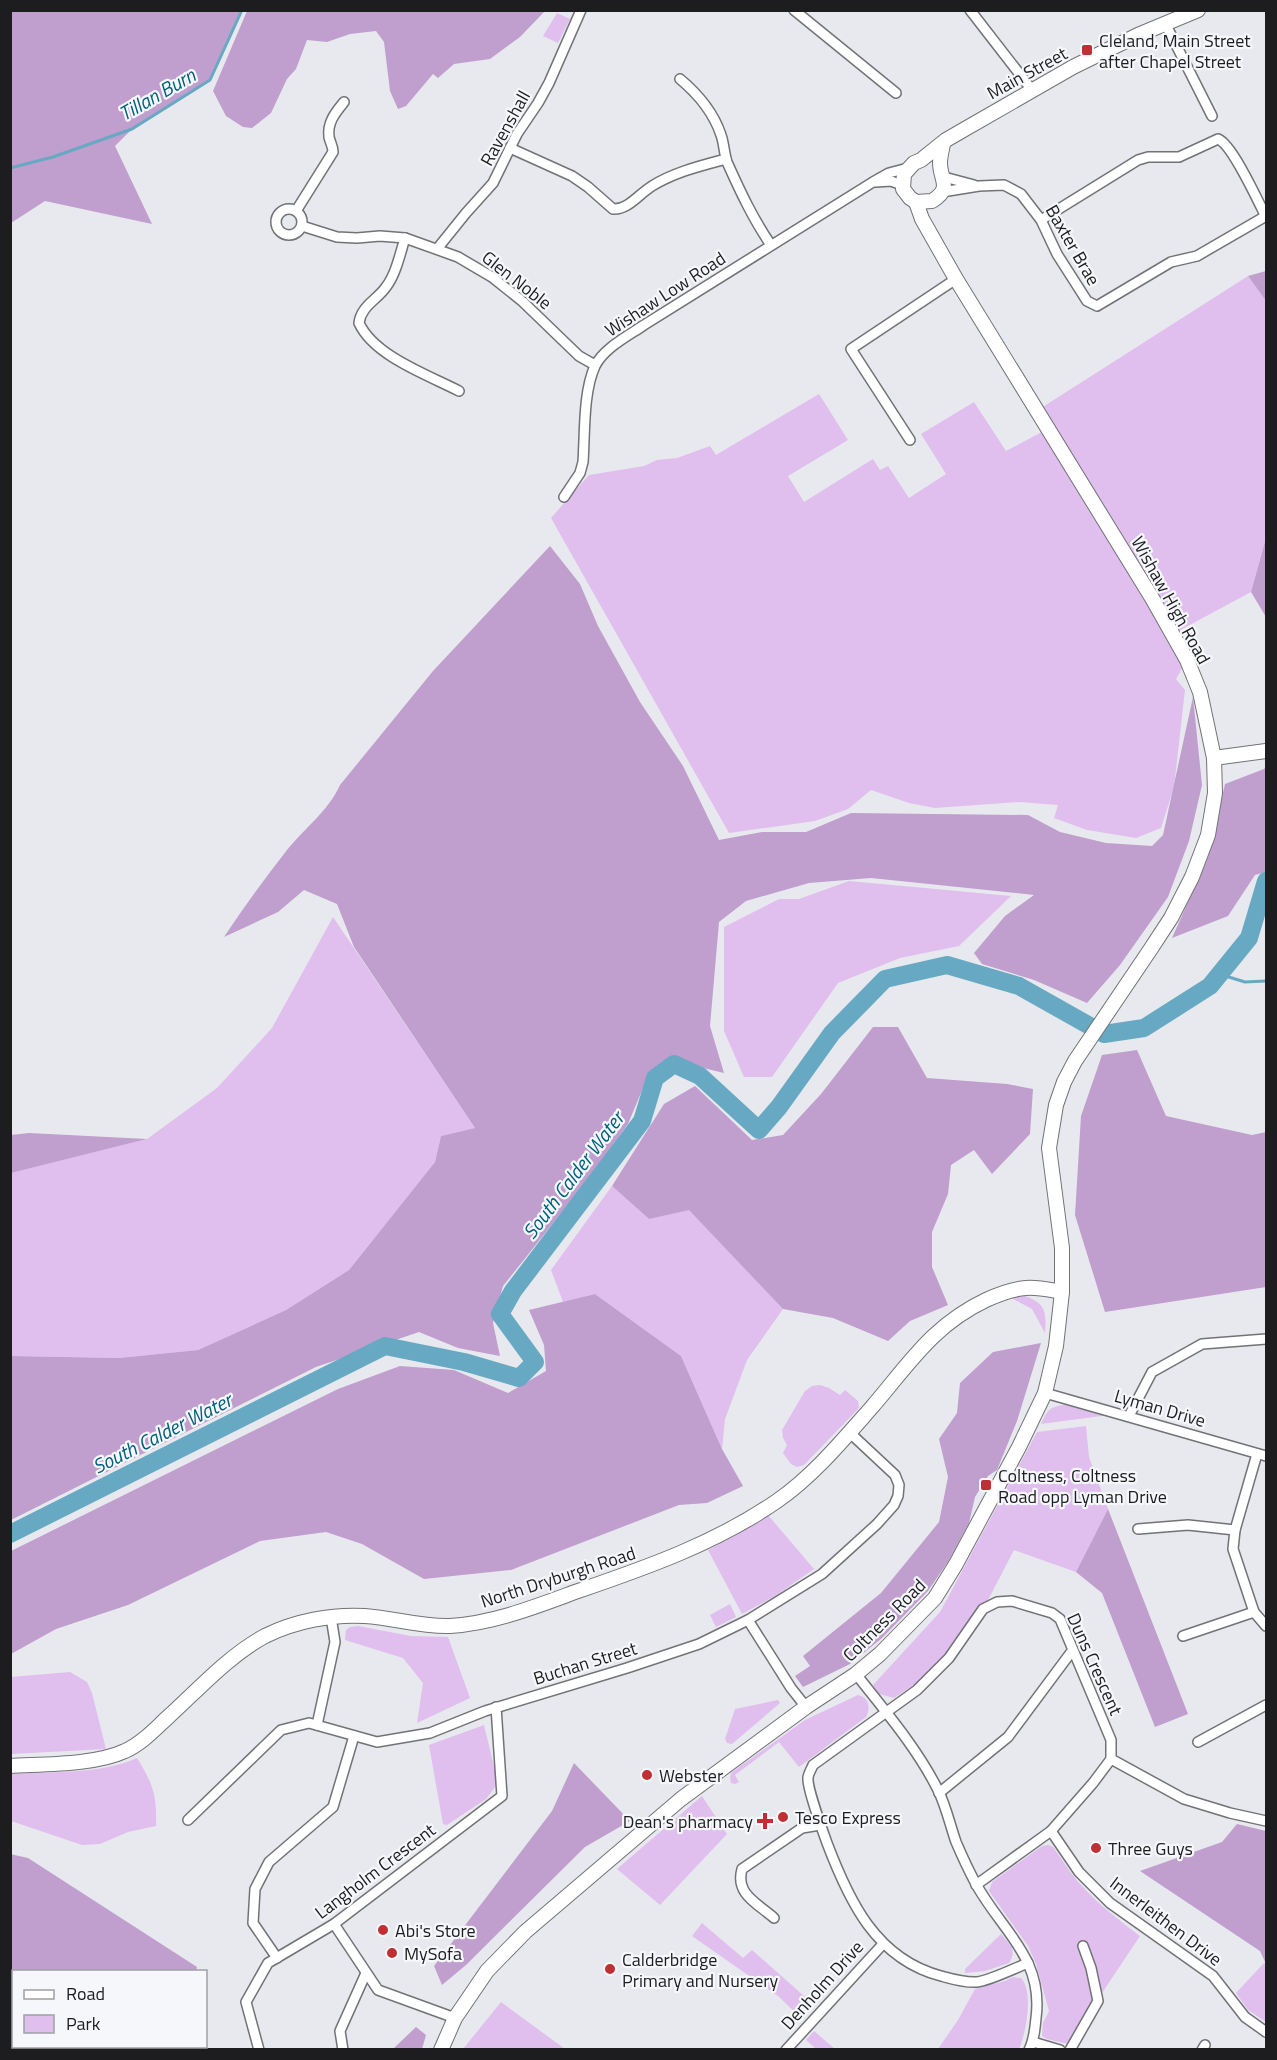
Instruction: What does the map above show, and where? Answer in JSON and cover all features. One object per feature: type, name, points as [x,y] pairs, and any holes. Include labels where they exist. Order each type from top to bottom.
[{"type":"street","name":"Ravenshall","points":[[437,249],[493,183],[517,134],[549,83],[581,10]]},
{"type":"street","points":[[794,10],[896,93]]},
{"type":"street","points":[[970,10],[1032,90]]},
{"type":"street","name":"Main Street","points":[[908,168],[1032,90],[1163,17],[1198,10]]},
{"type":"street","points":[[1163,17],[1212,116]]},
{"type":"street","points":[[680,78],[711,112],[721,135],[726,159],[755,221],[771,245]]},
{"type":"street","name":"Glen Noble","points":[[344,102],[333,116],[329,126],[329,138],[333,152],[296,211],[288,209],[280,213],[277,220],[278,228],[284,234],[292,235],[302,226],[337,237],[405,238],[458,257],[492,276],[522,301],[579,356],[595,365]]},
{"type":"street","points":[[1041,220],[1138,160],[1179,157],[1215,140],[1223,141],[1247,179],[1266,217]]},
{"type":"street","points":[[922,219],[937,197],[942,171],[943,144]]},
{"type":"street","points":[[510,148],[572,176],[613,209],[624,208],[648,189],[671,176],[726,159]]},
{"type":"street","points":[[921,160],[934,161],[942,171]]},
{"type":"street","points":[[908,168],[902,185],[907,195],[916,202],[925,203],[937,197]]},
{"type":"street","name":"Wishaw Low Road","points":[[595,365],[609,349],[644,325],[771,245],[889,173],[908,168]]},
{"type":"street","name":"Baxter Brae","points":[[942,171],[979,186]]},
{"type":"street","points":[[873,182],[891,181],[902,185]]},
{"type":"street","name":"Baxter Brae","points":[[937,197],[979,186],[1004,185],[1013,188],[1028,201],[1041,220],[1057,254],[1087,301],[1097,306],[1171,262],[1197,256],[1266,217]]},
{"type":"street","name":"Wishaw High Road","points":[[916,202],[922,219],[956,279],[1079,478],[1187,660],[1200,692],[1214,758],[1215,793],[1208,835],[1192,877],[1161,934],[1075,1061]]},
{"type":"street","points":[[296,211],[302,218],[302,226]]},
{"type":"street","points":[[405,238],[387,286],[363,309],[359,323],[366,336],[379,348],[459,391]]},
{"type":"street","points":[[910,440],[851,349],[956,279]]},
{"type":"street","points":[[564,497],[580,473],[583,462],[589,388],[595,365]]},
{"type":"street","points":[[1214,758],[1266,751]]},
{"type":"street","name":"Coltness Road","points":[[441,2049],[455,2018],[488,1971],[525,1932],[681,1799],[806,1707],[856,1674],[880,1654],[935,1598],[957,1564],[1045,1393],[1056,1346],[1062,1292],[1062,1248],[1049,1148],[1056,1104],[1075,1061]]},
{"type":"street","name":"North Dryburgh Road","points":[[10,1766],[111,1757],[135,1746],[234,1657],[266,1636],[306,1621],[331,1617],[364,1616],[428,1626],[480,1622],[508,1616],[673,1558],[736,1526],[778,1500],[823,1460],[915,1354],[936,1332],[956,1317],[975,1305],[1009,1290],[1039,1288],[1062,1292]]},
{"type":"street","points":[[1129,1416],[1152,1372],[1192,1349],[1202,1344],[1266,1339]]},
{"type":"street","name":"Lyman Drive","points":[[1045,1393],[1262,1455]]},
{"type":"street","name":"Buchan Street","points":[[188,1820],[281,1730],[309,1723],[378,1743],[430,1733],[496,1707],[699,1644],[748,1620],[822,1574],[877,1524],[894,1505],[899,1485],[895,1475],[849,1432]]},
{"type":"street","points":[[1262,1455],[1234,1530],[1233,1548],[1254,1612],[1266,1626]]},
{"type":"street","points":[[1138,1529],[1188,1525],[1234,1530]]},
{"type":"street","name":"Duns Crescent","points":[[885,1711],[917,1690],[949,1658],[983,1610],[996,1602],[1012,1601],[1052,1613],[1060,1619],[1110,1740],[1111,1760]]},
{"type":"street","points":[[1183,1636],[1254,1612]]},
{"type":"street","points":[[317,1725],[335,1641],[331,1617]]},
{"type":"street","points":[[748,1620],[791,1688],[806,1707]]},
{"type":"street","points":[[939,1793],[1008,1737],[1072,1651]]},
{"type":"street","points":[[856,1674],[922,1761],[939,1793],[957,1843],[976,1885],[1018,1944],[1028,1963],[1036,1992],[1037,2012],[1031,2046],[1060,2049]]},
{"type":"street","points":[[1198,1742],[1266,1706]]},
{"type":"street","name":"Langholm Crescent","points":[[259,2049],[246,2002],[268,1964],[334,1924],[502,1796],[496,1707]]},
{"type":"street","points":[[885,1711],[813,1765],[807,1778],[820,1825],[854,1906],[883,1944],[902,1959],[925,1972],[956,1980],[978,1982],[1028,1963]]},
{"type":"street","points":[[277,1958],[253,1923],[255,1889],[269,1862],[333,1807],[354,1736]]},
{"type":"street","points":[[976,1885],[1051,1832],[1111,1760],[1184,1798],[1230,1814],[1266,1821]]},
{"type":"street","points":[[774,1918],[742,1890],[739,1879],[742,1869],[802,1828],[820,1825]]},
{"type":"street","name":"Innerleithen Drive","points":[[1051,1832],[1079,1872],[1110,1903],[1213,1976],[1245,2017],[1266,2032]]},
{"type":"street","points":[[334,1924],[378,1990],[455,2018]]},
{"type":"street","name":"Denholm Drive","points":[[786,2049],[883,1944]]},
{"type":"street","points":[[1070,2049],[1098,2001],[1091,1968],[1083,1946]]},
{"type":"street","points":[[343,2049],[340,2031],[366,1972]]},
{"type":"green space","points":[[557,13],[570,19],[558,43],[543,36]]},
{"type":"green space","points":[[1248,276],[1266,301],[1266,538],[1251,592],[1173,634],[1187,660],[1176,679],[1185,690],[1174,787],[1161,828],[1136,838],[1087,830],[1054,818],[1058,805],[1019,802],[935,808],[909,803],[871,790],[848,809],[815,821],[729,833],[551,518],[589,475],[644,466],[657,460],[677,458],[710,446],[716,455],[819,394],[848,440],[788,476],[804,502],[873,459],[880,470],[888,466],[909,498],[946,474],[921,434],[974,402],[1006,451],[1042,432],[1038,410]]},
{"type":"green space","points":[[849,881],[1011,896],[959,946],[900,958],[838,983],[772,1077],[744,1077],[724,1031],[724,927],[779,899],[799,899]]},
{"type":"green space","points":[[333,917],[475,1128],[441,1136],[435,1162],[349,1270],[286,1310],[198,1350],[119,1358],[11,1356],[10,1173],[147,1139],[217,1088],[272,1028]]},
{"type":"green space","points":[[612,1186],[649,1219],[689,1209],[783,1309],[747,1360],[725,1419],[722,1449],[681,1356],[595,1294],[563,1302],[551,1270]]},
{"type":"green space","points":[[1022,1295],[1036,1301],[1043,1308],[1045,1333],[1032,1309],[1011,1298]]},
{"type":"green space","points":[[820,1385],[840,1395],[845,1390],[858,1401],[859,1408],[804,1465],[797,1467],[791,1464],[783,1453],[787,1445],[782,1430],[805,1391],[812,1386]]},
{"type":"green space","points":[[1069,1404],[1109,1415],[1041,1424],[1051,1409]]},
{"type":"green space","points":[[1086,1426],[1089,1457],[1108,1509],[1076,1572],[1014,1550],[988,1600],[981,1605],[944,1657],[921,1680],[894,1698],[879,1694],[873,1685],[940,1612],[1037,1432]]},
{"type":"green space","points":[[768,1515],[814,1569],[775,1596],[742,1614],[708,1550]]},
{"type":"green space","points":[[730,1604],[736,1617],[716,1627],[710,1615]]},
{"type":"green space","points":[[358,1626],[411,1636],[448,1637],[470,1698],[417,1723],[423,1683],[403,1658],[345,1640],[346,1630]]},
{"type":"green space","points":[[70,1672],[87,1682],[92,1693],[106,1749],[11,1754],[11,1677]]},
{"type":"green space","points":[[858,1695],[865,1698],[868,1703],[866,1717],[799,1767],[779,1742],[735,1775],[739,1782],[731,1783],[732,1772],[805,1720]]},
{"type":"green space","points":[[778,1700],[780,1703],[732,1744],[727,1743],[725,1739],[735,1709]]},
{"type":"green space","points":[[484,1725],[498,1783],[486,1799],[447,1825],[443,1824],[429,1745]]},
{"type":"green space","points":[[137,1758],[153,1790],[156,1826],[128,1832],[100,1844],[82,1845],[11,1821],[11,1774],[91,1770]]},
{"type":"green space","points":[[702,1796],[727,1834],[660,1905],[617,1869]]},
{"type":"green space","points":[[1049,1845],[1089,1893],[1140,1936],[1068,2044],[1042,2036],[1043,2023],[1049,2011],[1036,1964],[1028,1946],[989,1891],[992,1882],[1042,1846]]},
{"type":"green space","points":[[702,1923],[743,1958],[752,1950],[812,2003],[800,2017],[778,1996],[692,1936]]},
{"type":"green space","points":[[1001,1934],[1013,1951],[1009,1963],[985,1971],[965,1973],[965,1969]]},
{"type":"green space","points":[[1264,1963],[1266,1964],[1266,2022],[1248,2010],[1236,1993]]},
{"type":"green space","points":[[1013,1977],[1021,1978],[1025,1984],[1028,2002],[1026,2023],[1019,2049],[938,2049],[958,2020],[975,1989]]},
{"type":"green space","points":[[501,2002],[565,2049],[463,2049]]},
{"type":"green space","points":[[814,2031],[835,2049],[816,2049],[806,2040]]},
{"type":"shaded area","points":[[11,10],[242,11],[210,80],[132,129],[115,146],[152,224],[45,201],[11,223]]},
{"type":"shaded area","points":[[247,10],[545,11],[520,37],[490,59],[454,64],[438,78],[433,74],[406,106],[398,109],[390,91],[384,42],[376,31],[350,34],[327,42],[307,40],[296,69],[287,79],[271,113],[252,128],[243,127],[226,116],[213,91]]},
{"type":"shaded area","points":[[1266,271],[1266,301],[1248,276]]},
{"type":"shaded area","points":[[1266,538],[1266,617],[1251,592]]},
{"type":"shaded area","points":[[550,546],[580,584],[598,626],[640,702],[683,766],[719,840],[762,832],[806,832],[851,813],[1028,815],[1060,832],[1106,843],[1152,846],[1163,835],[1193,697],[1202,785],[1189,841],[1168,897],[1120,965],[1087,1003],[1034,980],[982,964],[974,953],[1005,916],[1034,895],[871,878],[809,883],[746,901],[719,922],[710,1026],[724,1073],[670,1060],[650,1071],[628,1124],[586,1182],[503,1286],[493,1323],[500,1356],[458,1348],[419,1332],[316,1367],[11,1520],[11,1356],[119,1358],[198,1350],[286,1310],[349,1270],[435,1162],[441,1136],[475,1128],[354,947],[337,904],[304,890],[278,912],[224,937],[287,850],[323,811],[340,785],[433,671]]},
{"type":"shaded area","points":[[1266,766],[1266,872],[1255,875],[1228,916],[1172,938],[1208,857],[1225,784],[1264,769]]},
{"type":"shaded area","points":[[873,1027],[898,1027],[927,1078],[1007,1084],[1033,1089],[1030,1134],[992,1174],[974,1150],[951,1165],[948,1194],[932,1232],[932,1267],[948,1305],[910,1321],[888,1341],[833,1318],[783,1309],[689,1210],[649,1219],[612,1186],[664,1104],[695,1086],[752,1140],[783,1135],[821,1094]]},
{"type":"shaded area","points":[[1137,1050],[1166,1116],[1252,1135],[1266,1132],[1266,1287],[1105,1312],[1075,1215],[1081,1116],[1102,1055]]},
{"type":"shaded area","points":[[29,1133],[147,1139],[11,1173],[11,1135]]},
{"type":"shaded area","points":[[595,1294],[681,1356],[722,1449],[743,1486],[707,1503],[679,1505],[511,1570],[424,1579],[362,1544],[326,1532],[260,1541],[128,1605],[56,1629],[11,1654],[11,1551],[338,1389],[400,1366],[454,1370],[508,1393],[546,1371],[544,1345],[529,1310]]},
{"type":"shaded area","points":[[1041,1343],[1017,1421],[997,1470],[988,1476],[975,1497],[969,1523],[949,1560],[928,1591],[882,1638],[850,1664],[803,1687],[795,1676],[810,1666],[803,1656],[881,1593],[939,1522],[948,1477],[939,1439],[957,1413],[960,1383],[993,1352]]},
{"type":"shaded area","points":[[1108,1509],[1188,1714],[1155,1727],[1102,1593],[1076,1572]]},
{"type":"shaded area","points":[[574,1763],[630,1821],[585,1847],[466,1965],[442,1985],[434,1966],[552,1811]]},
{"type":"shaded area","points":[[1237,1824],[1266,1831],[1266,1964],[1260,1951],[1140,1871],[1222,1842]]},
{"type":"shaded area","points":[[10,1854],[28,1858],[197,1967],[196,1970],[12,1970],[12,2048],[88,2048],[77,2050],[11,2049]]},
{"type":"shaded area","points":[[416,2027],[426,2035],[422,2049],[393,2049]]},
{"type":"waterway","name":"Tillan Burn","points":[[10,168],[53,157],[132,129],[210,80],[242,10]]},
{"type":"waterway","name":"South Calder Water","points":[[10,1534],[385,1346],[464,1362],[519,1378],[535,1362],[500,1314],[513,1291],[642,1121],[655,1078],[674,1064],[700,1076],[759,1130],[779,1107],[832,1033],[885,979],[947,965],[1019,986],[1104,1034],[1144,1028],[1210,986],[1249,938],[1266,881]]},
{"type":"waterway","points":[[1219,974],[1245,982],[1266,981]]},
{"type":"place","name":"Cleland, Main Street after Chapel Street","points":[[1087,50]]},
{"type":"place","name":"Coltness, Coltness Road opp Lyman Drive","points":[[986,1485]]},
{"type":"place","name":"Webster","points":[[647,1775]]},
{"type":"place","name":"Tesco Express","points":[[783,1817]]},
{"type":"place","name":"Dean's pharmacy","points":[[765,1821]]},
{"type":"place","name":"Three Guys","points":[[1096,1848]]},
{"type":"place","name":"Abi's Store","points":[[383,1930]]},
{"type":"place","name":"MySofa","points":[[392,1953]]},
{"type":"place","name":"Calderbridge Primary and Nursery","points":[[610,1969]]}]
